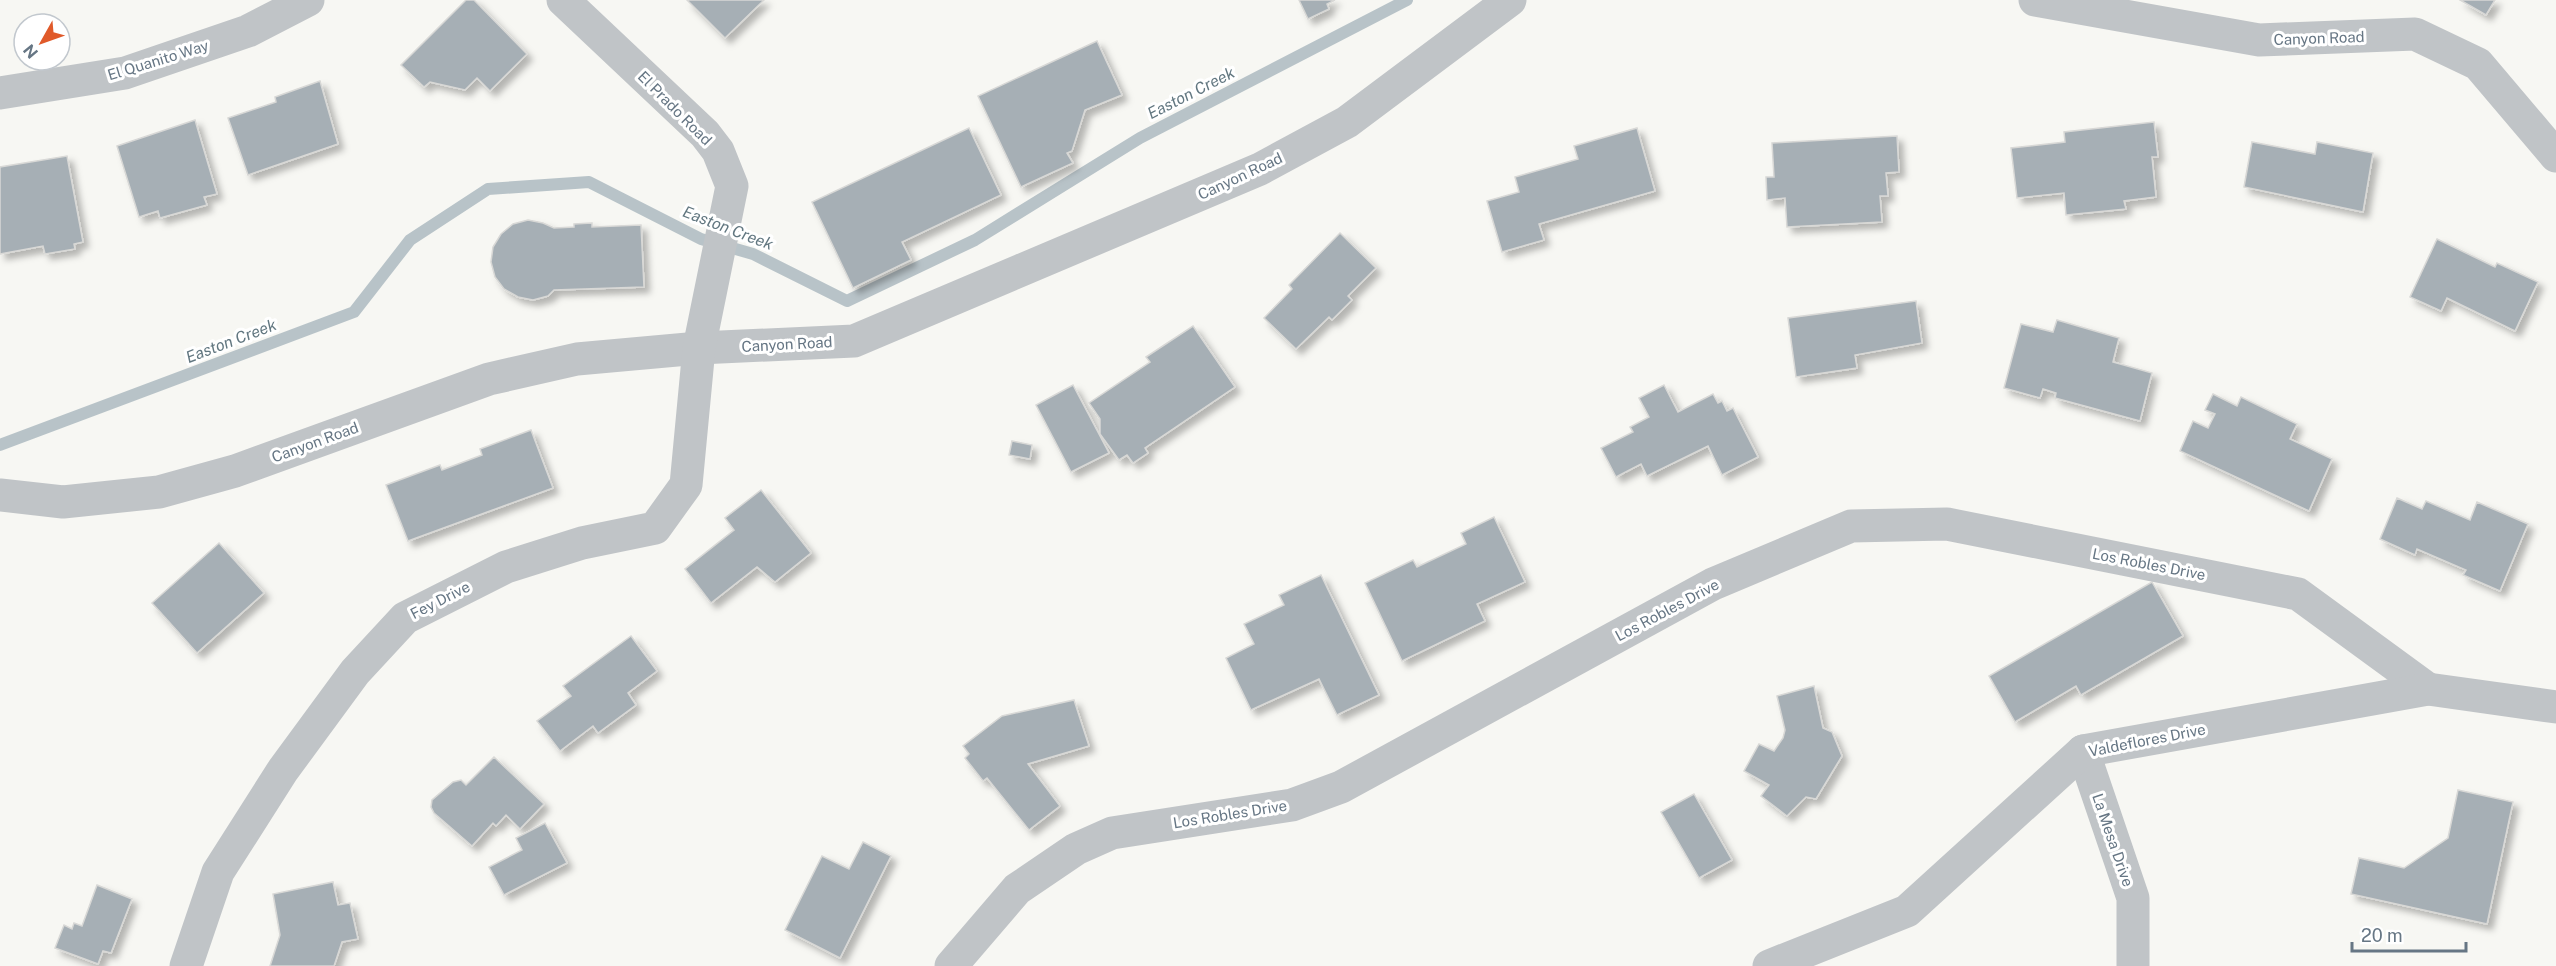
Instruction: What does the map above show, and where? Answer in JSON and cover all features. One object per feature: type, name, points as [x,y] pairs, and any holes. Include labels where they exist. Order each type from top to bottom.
[{"type":"street","name":"El Quanito Way","points":[[0,93],[125,73],[248,32],[308,0]]},
{"type":"street","name":"El Prado Road","points":[[563,0],[705,134],[718,151],[732,186],[699,348]]},
{"type":"street","name":"Canyon Road","points":[[0,495],[63,502],[159,492],[235,471],[489,379],[577,359],[699,348],[854,341],[1260,169],[1347,122],[1510,0]]},
{"type":"street","name":"Canyon Road","points":[[2035,0],[2259,40],[2415,33],[2478,64],[2556,156]]},
{"type":"street","name":"Fey Drive","points":[[186,966],[218,872],[289,761],[355,672],[405,618],[506,567],[582,543],[655,528],[686,486],[699,348]]},
{"type":"street","name":"Los Robles Drive","points":[[951,966],[1017,889],[1076,849],[1112,833],[1292,805],[1341,787],[1713,584],[1851,526],[1947,524],[2298,594],[2428,690]]},
{"type":"street","name":"Valdeflores Drive","points":[[1769,966],[1907,910],[2083,751],[2428,690],[2556,707]]},
{"type":"street","name":"La Mesa Drive","points":[[2083,751],[2133,898],[2133,966]]},
{"type":"building","points":[[466,0],[474,0],[527,54],[490,91],[477,78],[465,90],[430,82],[424,87],[401,65]]},
{"type":"building","points":[[687,0],[764,0],[725,38]]},
{"type":"building","points":[[1299,0],[1335,0],[1327,4],[1329,9],[1308,19]]},
{"type":"building","points":[[2460,0],[2495,0],[2486,15]]},
{"type":"building","points":[[1097,41],[1122,95],[1085,110],[1072,151],[1067,153],[1073,163],[1021,187],[978,96]]},
{"type":"building","points":[[320,81],[338,144],[248,175],[228,118],[276,102],[275,97]]},
{"type":"building","points":[[195,120],[217,194],[204,197],[207,205],[160,218],[158,211],[139,217],[117,146]]},
{"type":"building","points":[[2154,122],[2158,157],[2152,157],[2156,197],[2124,201],[2126,209],[2066,215],[2064,193],[2017,198],[2011,148],[2065,142],[2064,132]]},
{"type":"building","points":[[969,128],[1001,195],[902,242],[911,260],[853,288],[812,202]]},
{"type":"building","points":[[1637,128],[1655,191],[1539,224],[1544,240],[1502,252],[1487,201],[1519,192],[1515,177],[1578,159],[1574,146]]},
{"type":"building","points":[[1897,136],[1899,172],[1886,173],[1888,196],[1880,196],[1882,222],[1787,227],[1785,198],[1767,200],[1766,177],[1774,177],[1772,143]]},
{"type":"building","points":[[2252,142],[2315,154],[2317,142],[2373,153],[2363,212],[2244,187]]},
{"type":"building","points":[[67,156],[83,242],[74,244],[75,249],[45,254],[43,246],[0,254],[0,167]]},
{"type":"building","points":[[528,220],[554,228],[592,223],[592,227],[641,225],[644,287],[554,290],[548,296],[533,300],[518,297],[504,289],[495,277],[491,262],[493,247],[501,234],[513,224]]},
{"type":"building","points":[[1340,233],[1376,268],[1348,296],[1352,300],[1332,320],[1329,317],[1296,349],[1264,318],[1292,289],[1289,285]]},
{"type":"building","points":[[2437,239],[2495,267],[2497,263],[2538,282],[2515,331],[2447,298],[2441,311],[2410,297]]},
{"type":"building","points":[[1916,301],[1922,343],[1855,355],[1857,368],[1796,377],[1788,318]]},
{"type":"building","points":[[2057,320],[2119,338],[2113,362],[2152,373],[2140,421],[2055,398],[2056,393],[2043,389],[2040,398],[2004,388],[2021,324],[2053,332]]},
{"type":"building","points":[[1193,326],[1235,387],[1145,448],[1148,453],[1133,463],[1127,455],[1119,460],[1100,434],[1100,419],[1089,403],[1150,362],[1146,357]]},
{"type":"building","points":[[1073,385],[1109,453],[1071,472],[1036,405]]},
{"type":"building","points":[[1664,385],[1678,412],[1713,394],[1718,403],[1722,401],[1727,411],[1733,408],[1758,457],[1722,475],[1708,446],[1647,476],[1641,464],[1616,477],[1601,448],[1633,432],[1630,427],[1649,417],[1639,398]]},
{"type":"building","points":[[2213,394],[2237,406],[2241,397],[2297,424],[2290,439],[2332,459],[2309,511],[2180,451],[2193,421],[2208,428],[2215,414],[2205,410]]},
{"type":"building","points":[[531,430],[553,488],[408,541],[386,485],[440,465],[442,470],[482,455],[480,449]]},
{"type":"building","points":[[1012,441],[1032,445],[1030,459],[1009,455]]},
{"type":"building","points":[[761,490],[811,553],[775,582],[757,567],[711,603],[685,569],[734,530],[725,518]]},
{"type":"building","points":[[2397,498],[2422,509],[2426,501],[2470,520],[2477,502],[2528,524],[2500,591],[2463,575],[2466,570],[2417,549],[2415,555],[2380,539]]},
{"type":"building","points":[[1494,517],[1525,582],[1477,604],[1485,621],[1402,661],[1365,583],[1413,560],[1417,567],[1466,544],[1461,533]]},
{"type":"building","points":[[219,543],[264,593],[197,653],[152,603]]},
{"type":"building","points":[[1321,575],[1379,695],[1337,715],[1319,679],[1251,710],[1226,658],[1254,644],[1244,624],[1284,605],[1279,595]]},
{"type":"building","points":[[2152,582],[2183,636],[2081,695],[2076,686],[2015,722],[1989,676]]},
{"type":"building","points":[[631,636],[657,671],[628,693],[636,705],[598,733],[593,726],[560,751],[537,721],[571,696],[563,686]]},
{"type":"building","points":[[1814,686],[1823,728],[1832,732],[1842,756],[1816,799],[1806,797],[1787,816],[1761,796],[1769,785],[1744,771],[1759,744],[1774,751],[1783,738],[1785,730],[1777,696]]},
{"type":"building","points":[[1074,700],[1089,746],[1028,764],[1060,806],[1029,830],[987,778],[983,781],[965,758],[969,754],[963,746],[1002,716]]},
{"type":"building","points":[[494,757],[544,804],[520,829],[506,815],[496,826],[493,823],[472,846],[434,813],[431,807],[432,800],[453,782],[461,780],[466,785]]},
{"type":"building","points":[[2458,790],[2513,802],[2487,924],[2351,894],[2359,858],[2404,868],[2448,838]]},
{"type":"building","points":[[1694,794],[1732,860],[1699,878],[1661,812]]},
{"type":"building","points":[[545,823],[567,863],[504,895],[489,867],[522,850],[516,838]]},
{"type":"building","points":[[863,842],[891,856],[840,958],[785,930],[822,856],[849,869]]},
{"type":"building","points":[[333,882],[338,905],[350,903],[358,939],[342,942],[334,966],[270,966],[280,935],[273,894]]},
{"type":"building","points":[[97,885],[132,899],[111,953],[103,951],[98,964],[55,948],[64,925],[72,929],[74,923],[82,926]]},
{"type":"waterway","name":"Easton Creek","points":[[0,445],[354,312],[410,240],[488,189],[589,182],[701,239],[753,254],[847,301],[975,240],[1140,138],[1407,0]]}]
